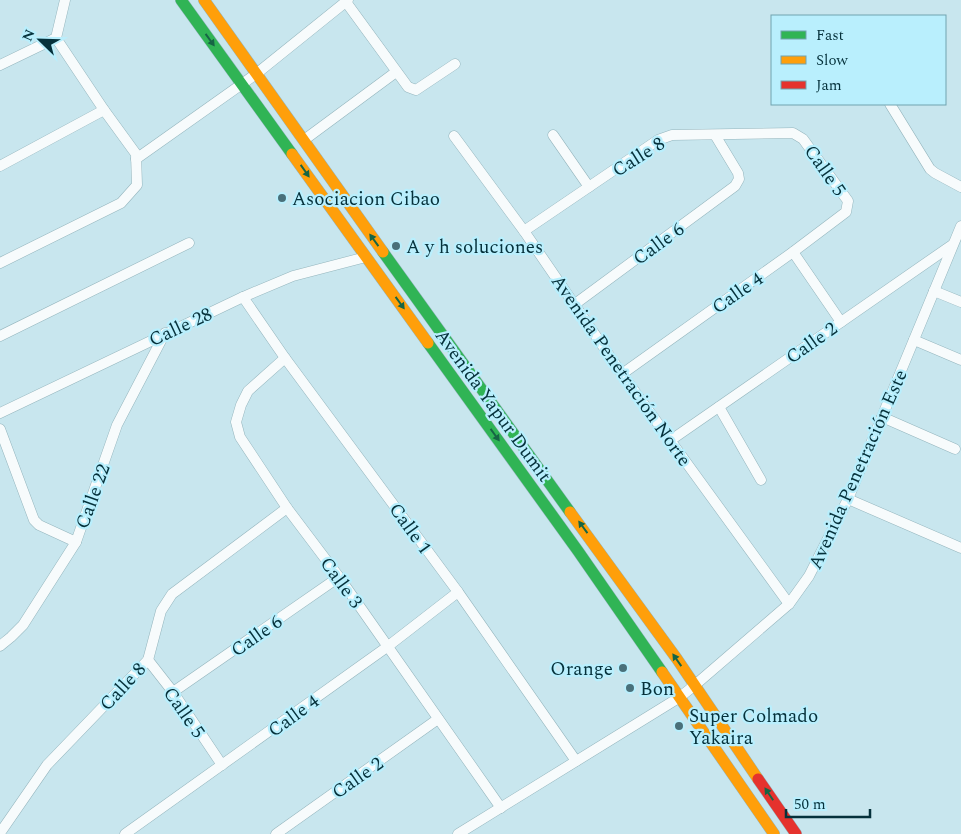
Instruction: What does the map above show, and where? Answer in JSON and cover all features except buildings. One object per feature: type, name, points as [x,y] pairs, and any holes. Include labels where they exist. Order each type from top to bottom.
[{"type":"main road","name":"Avenida Yapur Dumit","points":[[181,0],[578,551],[774,834]]},
{"type":"main road","name":"Avenida Yapur Dumit","points":[[204,0],[695,685],[796,834]]},
{"type":"street","points":[[0,263],[121,203],[137,184],[136,154],[56,38],[65,0]]},
{"type":"street","points":[[136,159],[256,74],[347,1],[408,87],[416,90],[455,64]]},
{"type":"street","points":[[0,65],[56,38]]},
{"type":"street","points":[[304,140],[396,72]]},
{"type":"street","points":[[891,105],[930,169],[935,174],[961,187]]},
{"type":"street","points":[[0,166],[104,110]]},
{"type":"street","name":"Calle 8","points":[[524,231],[666,136],[793,133],[799,135]]},
{"type":"street","points":[[553,135],[590,187]]},
{"type":"street","name":"Calle 6","points":[[575,304],[735,186],[739,179],[738,173],[715,135]]},
{"type":"street","name":"Calle 5","points":[[799,135],[848,202],[848,207]]},
{"type":"street","name":"Avenida Penetración Norte","points":[[454,136],[524,231],[622,374],[789,604]]},
{"type":"street","name":"Calle 4","points":[[622,374],[793,252],[846,212],[848,207]]},
{"type":"street","name":"Avenida Penetración Este","points":[[458,834],[680,696],[789,604],[809,576],[848,499],[961,226]]},
{"type":"street","points":[[0,336],[189,243]]},
{"type":"street","name":"Calle 2","points":[[671,440],[952,245]]},
{"type":"street","points":[[793,252],[841,322]]},
{"type":"street","name":"Calle 28","points":[[0,413],[243,296],[293,276],[366,257]]},
{"type":"street","points":[[934,291],[961,302]]},
{"type":"street","name":"Calle 1","points":[[243,296],[286,358],[458,592],[576,761]]},
{"type":"street","name":"Calle 22","points":[[0,646],[11,638],[23,625],[76,542],[117,425],[165,333]]},
{"type":"street","points":[[914,340],[961,360]]},
{"type":"street","name":"Calle 3","points":[[286,358],[248,391],[236,422],[240,437],[287,508],[339,578],[501,808]]},
{"type":"street","points":[[719,407],[761,480]]},
{"type":"street","points":[[882,417],[955,449]]},
{"type":"street","points":[[0,429],[34,520],[39,525],[76,542]]},
{"type":"street","points":[[848,499],[961,548]]},
{"type":"street","name":"Calle 8","points":[[0,833],[47,764],[148,660],[162,611],[172,594],[287,508]]},
{"type":"street","name":"Calle 6","points":[[172,692],[339,578]]},
{"type":"street","name":"Calle 4","points":[[125,834],[387,647],[458,592]]},
{"type":"street","name":"Calle 5","points":[[148,660],[222,765]]},
{"type":"street","name":"Calle 2","points":[[276,834],[438,719]]},
{"type":"traffic: fast","points":[[181,0],[292,154]]},
{"type":"traffic: fast","points":[[383,252],[570,512]]},
{"type":"traffic: fast","points":[[428,343],[578,551],[662,672]]},
{"type":"traffic: slow","points":[[204,0],[383,252]]},
{"type":"traffic: slow","points":[[292,154],[428,343]]},
{"type":"traffic: slow","points":[[570,512],[677,659],[758,779]]},
{"type":"traffic: slow","points":[[662,672],[774,834]]},
{"type":"traffic: jam","points":[[758,779],[796,834]]},
{"type":"place","name":"Asociacion Cibao","points":[[282,198]]},
{"type":"place","name":"A y h soluciones","points":[[396,246]]},
{"type":"place","name":"Orange","points":[[623,668]]},
{"type":"place","name":"Bon","points":[[630,688]]},
{"type":"place","name":"Super Colmado Yakaira","points":[[679,726]]}]
